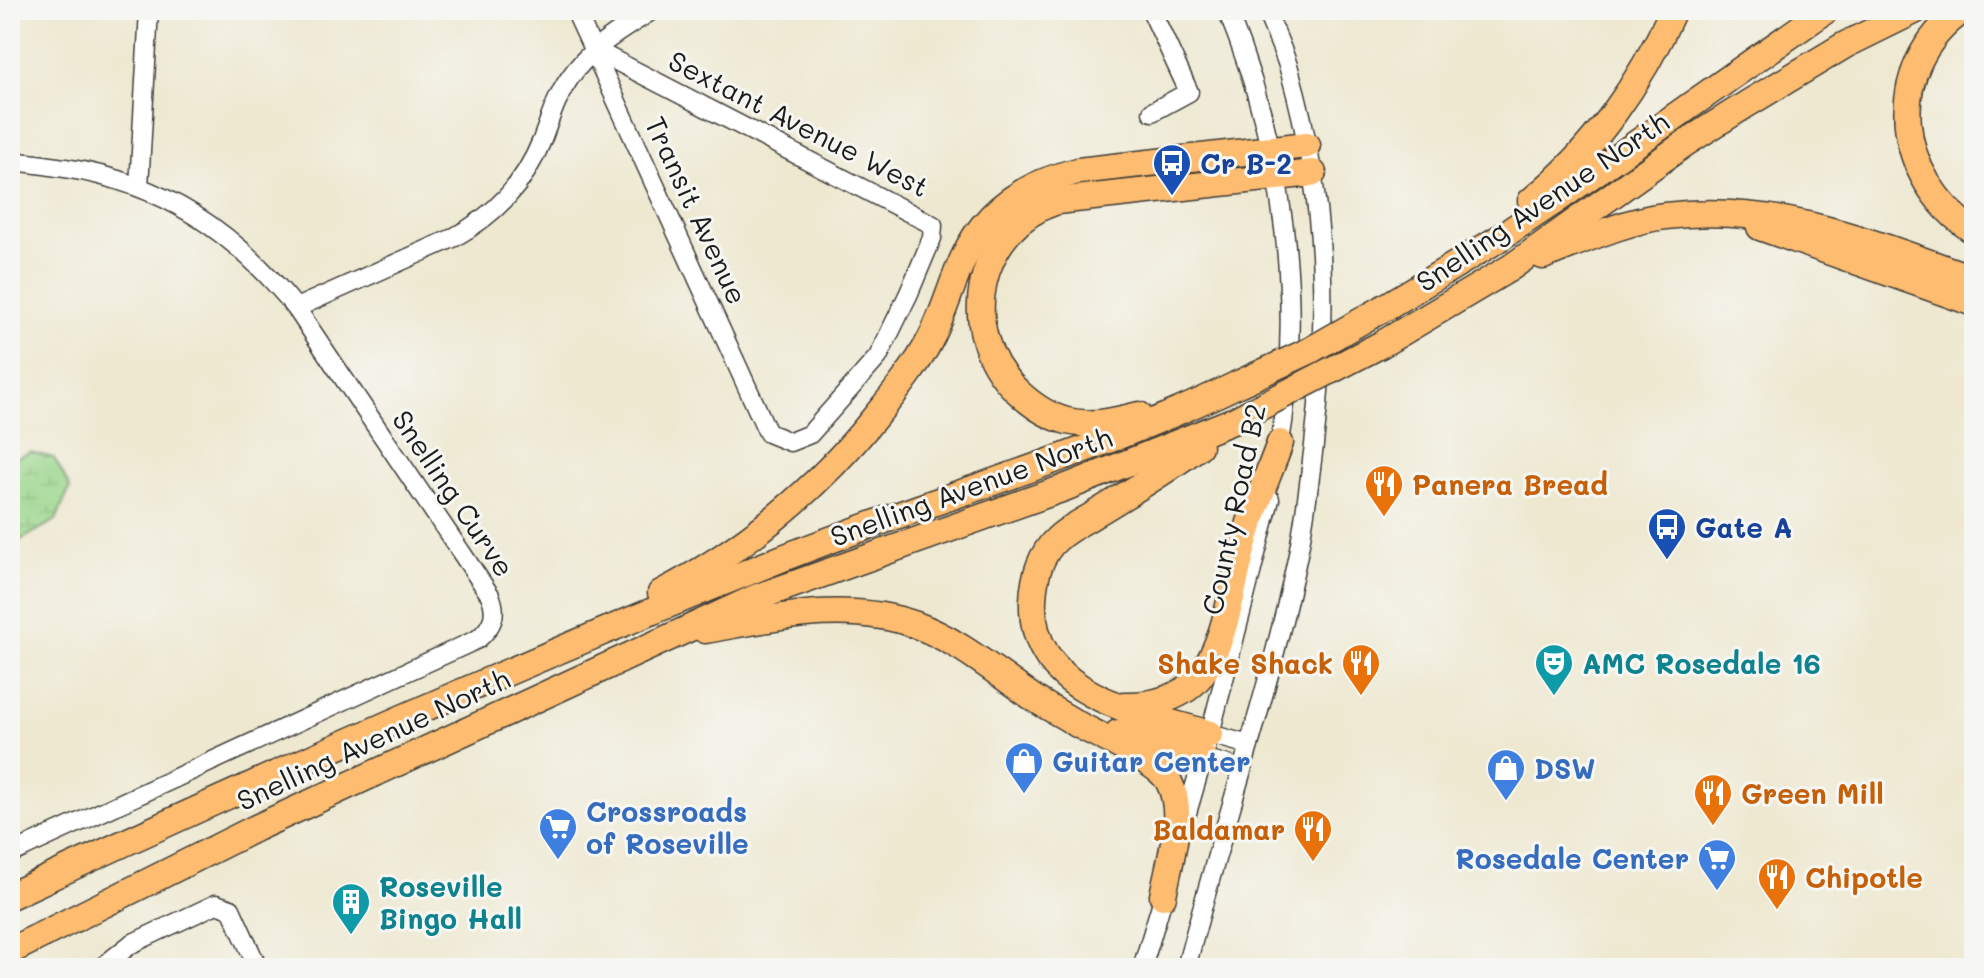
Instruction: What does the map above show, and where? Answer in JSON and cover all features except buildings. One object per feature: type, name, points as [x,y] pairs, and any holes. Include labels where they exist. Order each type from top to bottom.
[{"type":"highway","points":[[1438,275],[1542,192],[1586,147],[1635,84],[1673,10]]},
{"type":"highway","name":"Snelling Avenue North","points":[[10,896],[229,794],[534,661],[772,562],[1078,453],[1209,398],[1309,351],[1565,195],[1826,10]]},
{"type":"highway","name":"Snelling Avenue North","points":[[10,951],[256,828],[755,598],[1067,487],[1230,423],[1382,344],[1510,268],[1735,111],[1845,45],[1916,10]]},
{"type":"highway","points":[[1963,10],[1933,37],[1920,57],[1912,78],[1907,121],[1910,144],[1929,185],[1944,207],[1974,231]]},
{"type":"highway","points":[[534,661],[677,585],[729,552],[769,523],[841,456],[874,419],[931,339],[974,238],[1007,201],[1029,187],[1078,171],[1307,145]]},
{"type":"highway","points":[[1209,398],[1106,423],[1066,420],[1045,412],[1025,399],[1009,383],[989,352],[979,310],[987,266],[1012,228],[1030,213],[1057,201],[1313,173]]},
{"type":"highway","points":[[1510,268],[1617,228],[1665,216],[1723,214],[1775,217],[1839,231],[1974,279]]},
{"type":"highway","points":[[1723,214],[1974,303]]},
{"type":"highway","points":[[1206,746],[1109,705],[1073,682],[1055,666],[1041,647],[1033,607],[1034,587],[1039,567],[1057,539],[1184,457],[1230,423]]},
{"type":"highway","points":[[1109,705],[1134,706],[1165,699],[1189,687],[1201,675],[1216,650],[1248,530],[1280,443]]},
{"type":"highway","points":[[669,636],[799,613],[847,613],[916,625],[967,651],[1037,700],[1150,763],[1167,778],[1177,813],[1163,896]]},
{"type":"highway","points":[[1037,700],[1121,734],[1206,746]]},
{"type":"street","points":[[139,187],[149,10]]},
{"type":"street","name":"Transit Avenue","points":[[575,10],[768,433]]},
{"type":"street","points":[[296,308],[453,238],[498,208],[531,166],[556,100],[570,77],[593,49],[653,10]]},
{"type":"street","points":[[1151,10],[1189,92],[1152,112]]},
{"type":"street","name":"County Road B2","points":[[1142,968],[1206,746],[1271,493],[1280,443],[1289,355],[1286,246],[1271,149],[1255,86],[1227,10]]},
{"type":"street","points":[[1186,968],[1249,745],[1297,558],[1319,402],[1324,298],[1322,243],[1313,173],[1289,70],[1266,10]]},
{"type":"street","name":"Sextant Avenue West","points":[[593,49],[933,225],[927,252],[878,357],[810,434],[790,442],[768,433]]},
{"type":"street","name":"Snelling Curve","points":[[10,162],[81,171],[139,187],[187,208],[260,267],[296,308],[490,595],[495,607],[493,622],[478,639],[10,854]]},
{"type":"street","points":[[1206,746],[1249,745]]},
{"type":"street","points":[[1206,746],[1242,769]]},
{"type":"street","points":[[101,968],[131,944],[210,906],[224,905],[234,914],[258,968]]},
{"type":"green space","points":[[30,452],[54,458],[70,488],[56,520],[10,546],[10,460]]},
{"type":"place","name":"Cr B-2","points":[[1172,197]]},
{"type":"place","name":"Panera Bread","points":[[1384,518]]},
{"type":"place","name":"Gate A","points":[[1667,561]]},
{"type":"place","name":"Shake Shack","points":[[1361,697]]},
{"type":"place","name":"AMC Rosedale 16","points":[[1554,697]]},
{"type":"place","name":"Guitar Center","points":[[1024,795]]},
{"type":"place","name":"DSW","points":[[1506,802]]},
{"type":"place","name":"Green Mill","points":[[1713,827]]},
{"type":"place","name":"Crossroads of Roseville","points":[[558,861]]},
{"type":"place","name":"Baldamar","points":[[1313,863]]},
{"type":"place","name":"Rosedale Center","points":[[1717,892]]},
{"type":"place","name":"Chipotle","points":[[1777,911]]},
{"type":"place","name":"Roseville Bingo Hall","points":[[351,936]]}]
